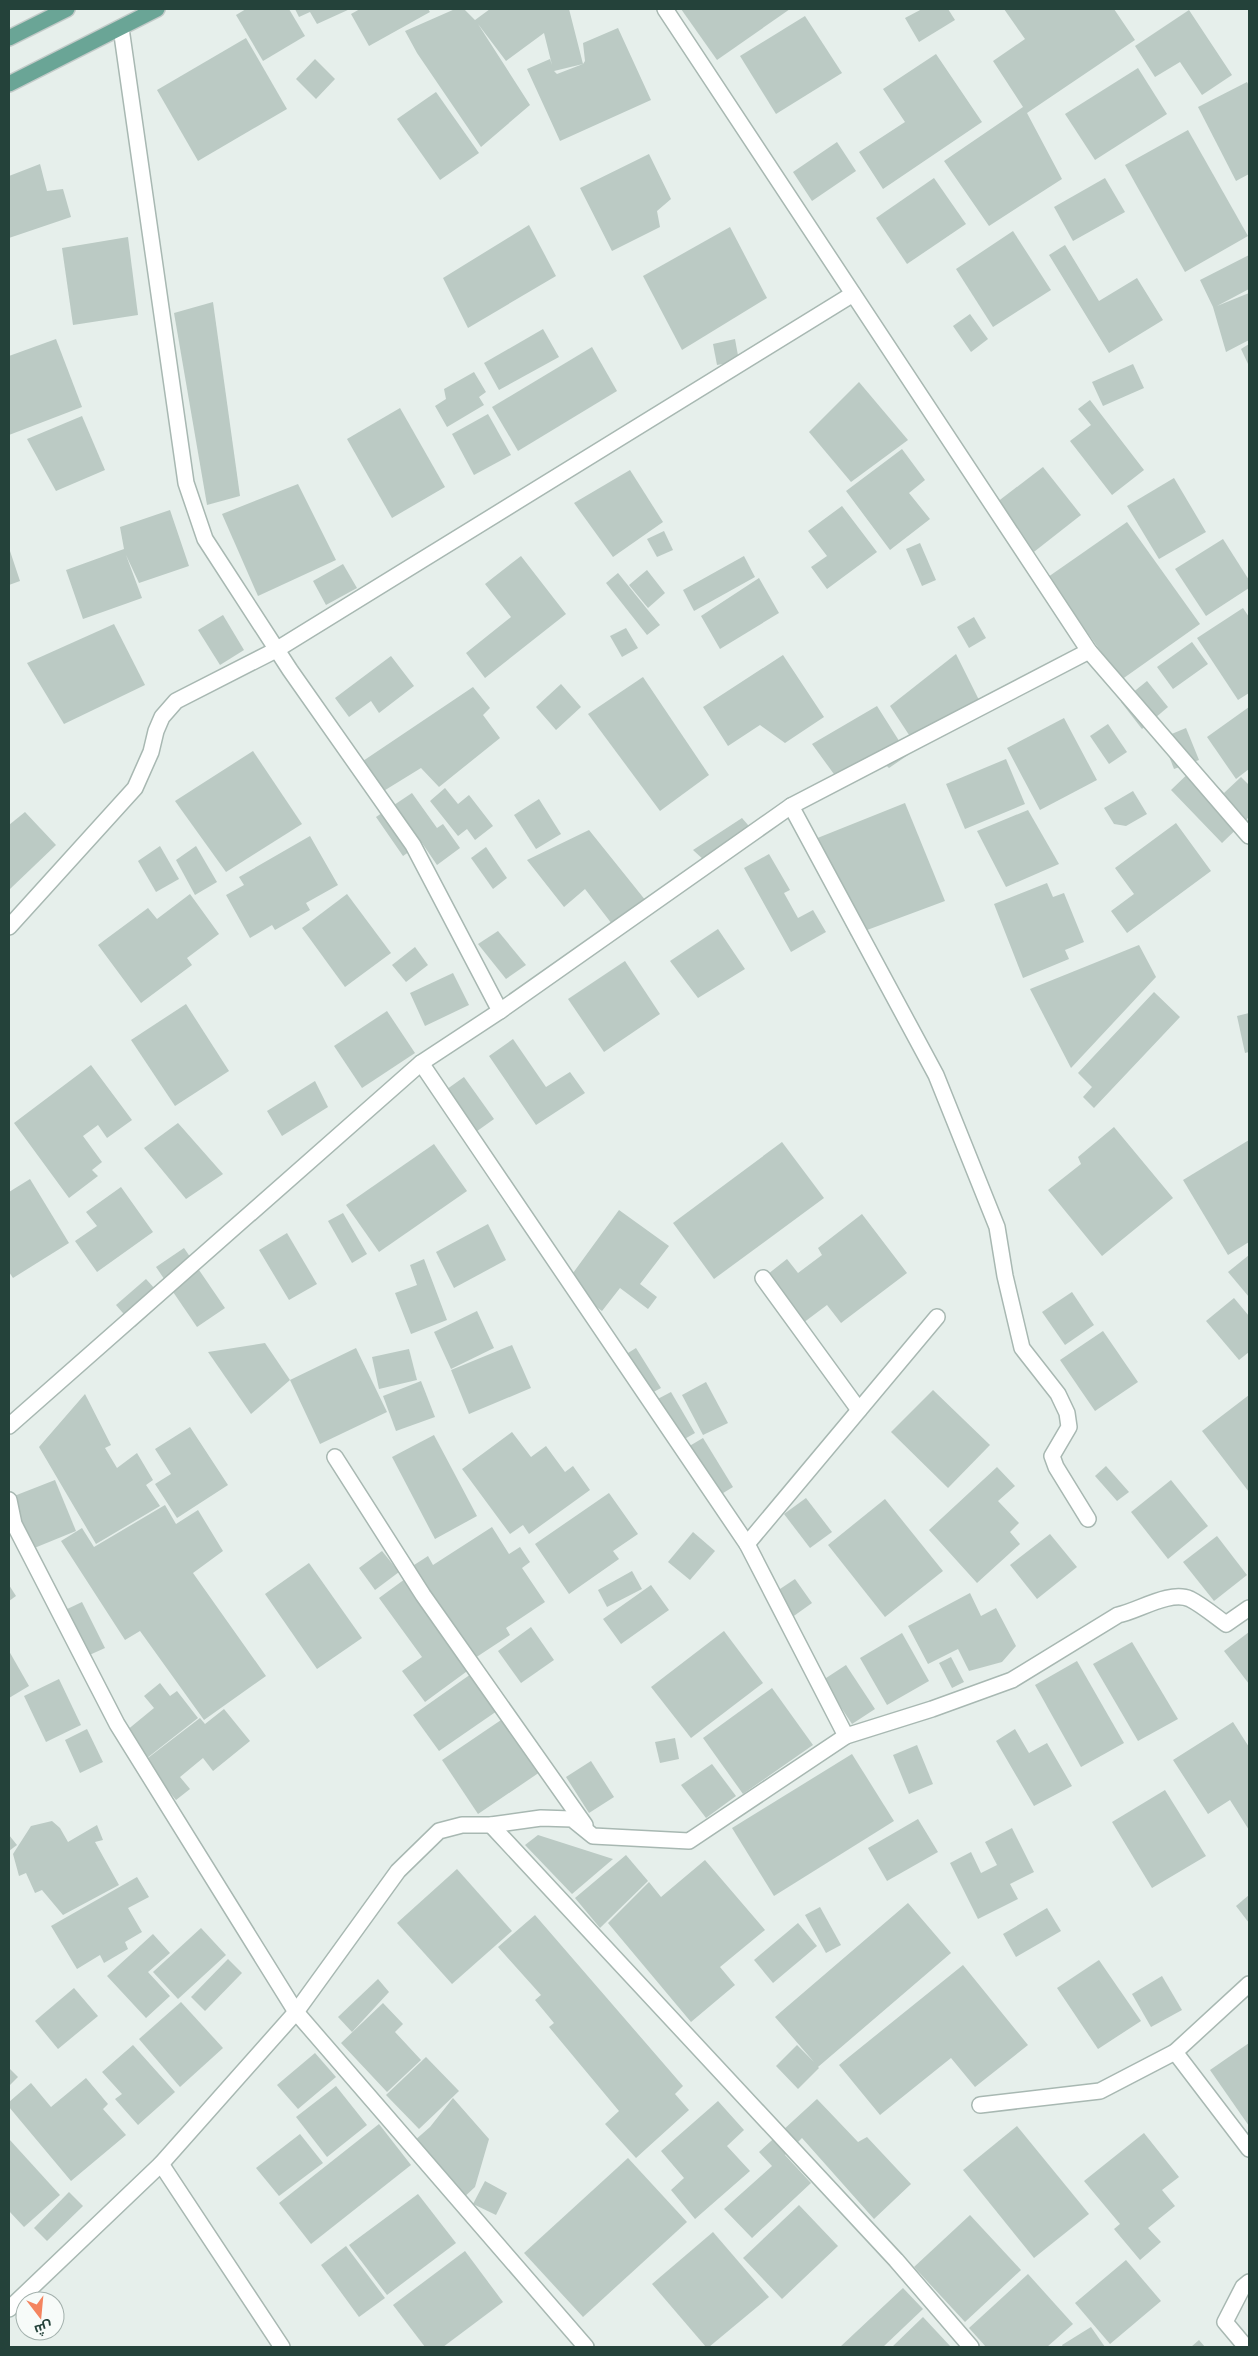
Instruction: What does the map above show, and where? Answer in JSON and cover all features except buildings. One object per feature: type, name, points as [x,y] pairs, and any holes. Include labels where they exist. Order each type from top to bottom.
[{"type":"main road","points":[[9,38],[67,9]]},
{"type":"main road","points":[[9,84],[157,9]]},
{"type":"street","points":[[665,9],[1089,651],[1247,826]]},
{"type":"street","points":[[121,28],[186,483],[205,539],[276,650],[413,845],[500,1011]]},
{"type":"street","points":[[9,927],[135,788],[151,752],[156,731],[162,717],[176,701],[276,650],[852,294]]},
{"type":"street","points":[[9,1426],[421,1063],[500,1011],[791,806],[1089,651]]},
{"type":"street","points":[[791,806],[936,1075],[997,1226],[1005,1276],[1022,1348],[1058,1394],[1066,1413],[1069,1427],[1052,1456],[1056,1467],[1088,1519]]},
{"type":"street","points":[[421,1063],[746,1544],[846,1736]]},
{"type":"street","points":[[762,1278],[859,1410]]},
{"type":"street","points":[[746,1544],[937,1317]]},
{"type":"street","points":[[334,1457],[422,1595],[593,1836]]},
{"type":"street","points":[[9,1500],[14,1524],[117,1724],[296,2012],[586,2347]]},
{"type":"street","points":[[9,2309],[161,2164],[296,2012],[398,1871],[415,1851],[439,1831],[462,1825],[491,1825],[541,1818],[572,1819],[593,1836],[689,1841],[846,1736],[932,1709],[1012,1680],[1118,1615],[1172,1596],[1189,1598],[1226,1624],[1249,1608]]},
{"type":"street","points":[[491,1825],[896,2260],[971,2347]]},
{"type":"street","points":[[980,2105],[1100,2091],[1175,2052],[1249,1984]]},
{"type":"street","points":[[1175,2052],[1249,2149]]},
{"type":"street","points":[[161,2164],[282,2347]]},
{"type":"street","points":[[1246,2347],[1225,2322],[1243,2287],[1249,2282]]}]
